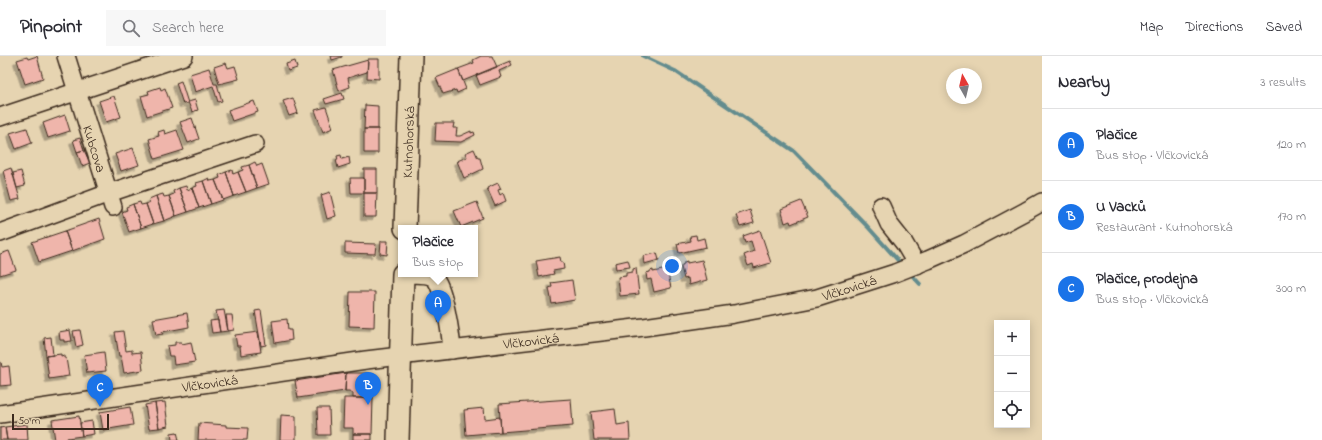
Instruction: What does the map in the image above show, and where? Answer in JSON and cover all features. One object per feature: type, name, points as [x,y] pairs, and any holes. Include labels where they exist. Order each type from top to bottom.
[{"type":"main road","name":"Kutnohorská","points":[[405,225],[411,56]]},
{"type":"main road","points":[[398,440],[404,277]]},
{"type":"street","name":"Kubcova","points":[[66,56],[111,200]]},
{"type":"street","points":[[0,117],[77,90],[184,56]]},
{"type":"street","points":[[0,233],[111,200],[255,144]]},
{"type":"street","name":"Vlčkovická","points":[[0,414],[400,356],[644,327],[734,314],[817,298],[908,268],[964,244],[1042,202]]},
{"type":"street","points":[[882,206],[889,224],[904,244],[908,268]]},
{"type":"street","points":[[434,277],[438,282],[447,317],[452,350]]},
{"type":"building","points":[[37,56],[43,78],[25,84],[17,60]]},
{"type":"building","points":[[331,56],[342,56],[342,57],[332,60]]},
{"type":"building","points":[[481,56],[492,56],[497,67],[463,81],[458,69],[474,63],[473,60]]},
{"type":"building","points":[[368,59],[379,59],[379,79],[367,78]]},
{"type":"building","points":[[368,60],[367,72],[348,78],[350,87],[339,91],[333,70]]},
{"type":"building","points":[[295,61],[297,68],[288,71],[286,64]]},
{"type":"building","points":[[510,61],[512,65],[499,71],[501,77],[480,85],[476,75]]},
{"type":"building","points":[[226,63],[228,68],[235,66],[239,79],[219,84],[214,67]]},
{"type":"building","points":[[209,68],[214,84],[217,84],[222,101],[218,102],[213,86],[195,92],[190,74]]},
{"type":"building","points":[[458,69],[466,89],[457,93],[456,90],[443,94],[436,78]]},
{"type":"building","points":[[181,81],[188,103],[183,104],[176,83]]},
{"type":"building","points":[[160,87],[161,90],[165,88],[172,108],[147,116],[141,96],[149,94],[148,91]]},
{"type":"building","points":[[342,93],[344,99],[326,104],[324,99]]},
{"type":"building","points":[[114,96],[121,117],[106,122],[99,101]]},
{"type":"building","points":[[293,98],[298,113],[289,116],[283,101]]},
{"type":"building","points":[[195,100],[198,110],[192,112],[188,102]]},
{"type":"building","points":[[254,101],[258,112],[232,121],[228,110]]},
{"type":"building","points":[[365,105],[378,106],[378,129],[364,129]]},
{"type":"building","points":[[326,107],[333,128],[323,132],[315,110]]},
{"type":"building","points":[[65,115],[70,131],[48,138],[43,123]]},
{"type":"building","points":[[192,118],[199,139],[188,143],[180,122]]},
{"type":"building","points":[[436,123],[454,123],[453,128],[457,128],[456,136],[460,136],[471,131],[471,133],[474,132],[475,135],[461,142],[435,141]]},
{"type":"building","points":[[27,128],[32,143],[16,149],[10,133]]},
{"type":"building","points":[[364,129],[378,129],[378,153],[364,153]]},
{"type":"building","points":[[164,130],[165,134],[177,130],[184,150],[155,159],[149,139],[159,136],[158,132]]},
{"type":"building","points":[[80,138],[84,150],[77,152],[73,140]]},
{"type":"building","points":[[133,148],[139,165],[121,171],[115,154]]},
{"type":"building","points":[[474,149],[478,158],[480,158],[483,169],[464,178],[457,161],[467,157],[465,153]]},
{"type":"building","points":[[84,150],[90,163],[82,166],[77,152]]},
{"type":"building","points":[[341,155],[342,159],[349,157],[350,164],[338,168],[336,160],[338,160],[337,156]]},
{"type":"building","points":[[255,162],[257,166],[262,164],[269,184],[257,188],[249,165]]},
{"type":"building","points":[[249,165],[257,188],[246,192],[238,172],[243,170],[242,167]]},
{"type":"building","points":[[11,168],[20,199],[11,201],[3,171]]},
{"type":"building","points":[[364,169],[377,169],[377,193],[364,193]]},
{"type":"building","points":[[232,170],[233,174],[238,172],[246,192],[234,196],[226,172]]},
{"type":"building","points":[[21,171],[25,186],[17,188],[13,173]]},
{"type":"building","points":[[226,172],[234,196],[223,200],[215,180],[220,178],[219,175]]},
{"type":"building","points":[[209,178],[210,181],[215,180],[223,200],[211,204],[203,181]]},
{"type":"building","points":[[350,178],[364,178],[364,193],[351,193]]},
{"type":"building","points":[[203,181],[211,204],[199,208],[192,188],[197,186],[196,183]]},
{"type":"building","points":[[498,183],[501,189],[498,190],[500,195],[503,193],[506,201],[495,206],[487,188]]},
{"type":"building","points":[[186,186],[187,190],[192,188],[199,208],[188,212],[179,188]]},
{"type":"building","points":[[179,188],[188,212],[176,216],[169,196],[174,194],[173,191]]},
{"type":"building","points":[[330,192],[336,216],[327,219],[321,195]]},
{"type":"building","points":[[364,193],[377,193],[376,217],[364,217]]},
{"type":"building","points":[[163,194],[164,197],[169,196],[176,216],[164,221],[156,196]]},
{"type":"building","points":[[156,196],[164,221],[153,224],[146,204],[150,202],[149,199]]},
{"type":"building","points":[[801,201],[808,217],[791,224],[790,221],[785,223],[781,209]]},
{"type":"building","points":[[140,202],[141,205],[146,204],[153,224],[141,228],[133,204]]},
{"type":"building","points":[[477,202],[483,218],[466,225],[460,225],[454,211]]},
{"type":"building","points":[[133,204],[141,228],[129,232],[122,212],[127,210],[126,207]]},
{"type":"building","points":[[750,210],[754,223],[740,227],[736,215]]},
{"type":"building","points":[[99,219],[105,239],[72,251],[65,231]]},
{"type":"building","points":[[760,230],[771,263],[754,268],[753,264],[748,266],[744,255],[754,251],[751,241],[745,243],[743,236]]},
{"type":"building","points":[[65,231],[72,251],[39,262],[32,242]]},
{"type":"building","points":[[696,235],[697,240],[704,238],[706,247],[679,253],[677,244],[691,241],[690,236]]},
{"type":"building","points":[[381,241],[388,241],[387,255],[380,254]]},
{"type":"building","points":[[345,243],[376,244],[375,254],[345,253]]},
{"type":"building","points":[[9,251],[16,270],[0,275],[0,254]]},
{"type":"building","points":[[657,253],[659,260],[644,264],[643,256]]},
{"type":"building","points":[[560,257],[561,262],[563,262],[564,269],[553,271],[554,274],[539,277],[536,261]]},
{"type":"building","points":[[628,260],[630,267],[616,269],[615,263]]},
{"type":"building","points":[[702,260],[707,280],[689,285],[688,278],[684,279],[681,267],[684,262],[687,261],[687,263]]},
{"type":"building","points":[[636,268],[639,294],[620,296],[618,277],[626,276],[626,273],[633,272],[633,269]]},
{"type":"building","points":[[667,269],[671,288],[654,292],[651,279],[647,280],[646,273],[653,270],[653,272]]},
{"type":"building","points":[[572,280],[575,300],[552,304],[549,288],[552,287],[551,283]]},
{"type":"building","points":[[350,292],[375,292],[374,327],[349,326]]},
{"type":"building","points":[[224,310],[228,331],[220,332],[216,311]]},
{"type":"building","points":[[261,310],[266,345],[261,346],[255,311]]},
{"type":"building","points":[[187,313],[189,327],[162,332],[163,334],[156,335],[153,319]]},
{"type":"building","points":[[226,315],[232,315],[234,330],[228,331]]},
{"type":"building","points":[[287,319],[288,330],[291,330],[292,340],[275,343],[272,321]]},
{"type":"building","points":[[218,320],[220,332],[212,333],[210,321]]},
{"type":"building","points":[[70,330],[72,341],[64,342],[64,340],[60,340],[59,332]]},
{"type":"building","points":[[80,330],[83,345],[76,347],[73,331]]},
{"type":"building","points":[[123,331],[126,351],[132,350],[132,353],[141,352],[143,370],[124,373],[121,356],[119,356],[115,332]]},
{"type":"building","points":[[258,332],[261,352],[241,355],[240,346],[237,346],[235,335]]},
{"type":"building","points":[[51,337],[53,355],[46,356],[44,338]]},
{"type":"building","points":[[175,342],[181,342],[182,344],[191,342],[195,362],[174,365],[173,356],[169,356],[167,346],[175,345]]},
{"type":"building","points":[[104,352],[106,371],[87,373],[84,355]]},
{"type":"building","points":[[61,354],[61,356],[64,355],[64,358],[66,358],[69,376],[49,379],[46,356]]},
{"type":"building","points":[[0,362],[2,367],[9,366],[11,385],[0,386]]},
{"type":"building","points":[[346,373],[368,373],[371,375],[373,378],[373,398],[353,398],[353,393],[345,391]]},
{"type":"building","points":[[346,373],[345,391],[298,398],[295,381]]},
{"type":"building","points":[[344,398],[373,398],[372,434],[353,434],[353,428],[343,428]]},
{"type":"building","points":[[571,399],[573,426],[501,432],[499,404]]},
{"type":"building","points":[[165,402],[168,426],[159,428],[155,403]]},
{"type":"building","points":[[155,403],[159,428],[149,429],[145,405]]},
{"type":"building","points":[[130,407],[133,425],[103,430],[100,412]]},
{"type":"building","points":[[317,408],[329,408],[330,435],[318,435]]},
{"type":"building","points":[[484,408],[485,419],[500,417],[501,432],[466,435],[464,410]]},
{"type":"building","points":[[615,409],[617,425],[629,423],[630,440],[594,440],[591,412]]},
{"type":"building","points":[[281,415],[296,416],[296,440],[280,440]]},
{"type":"building","points":[[79,416],[82,436],[67,438],[67,440],[55,440],[52,420]]},
{"type":"building","points":[[92,421],[94,434],[82,436],[80,423]]},
{"type":"building","points":[[199,423],[226,425],[226,427],[248,428],[247,440],[198,440]]},
{"type":"building","points":[[27,424],[28,440],[7,440],[5,427]]},
{"type":"building","points":[[5,427],[7,440],[0,440],[0,428]]},
{"type":"building","points":[[177,432],[179,440],[172,440],[171,433]]},
{"type":"building","points":[[353,434],[372,434],[372,440],[353,440]]},
{"type":"waterway","points":[[643,56],[675,71],[794,151],[867,226],[903,266]]},
{"type":"waterway","points":[[909,272],[920,284]]},
{"type":"place","name":"Plačice","points":[[438,323]]},
{"type":"place","name":"U Vacků","points":[[368,405]]},
{"type":"place","name":"Plačice, prodejna","points":[[100,407]]}]
